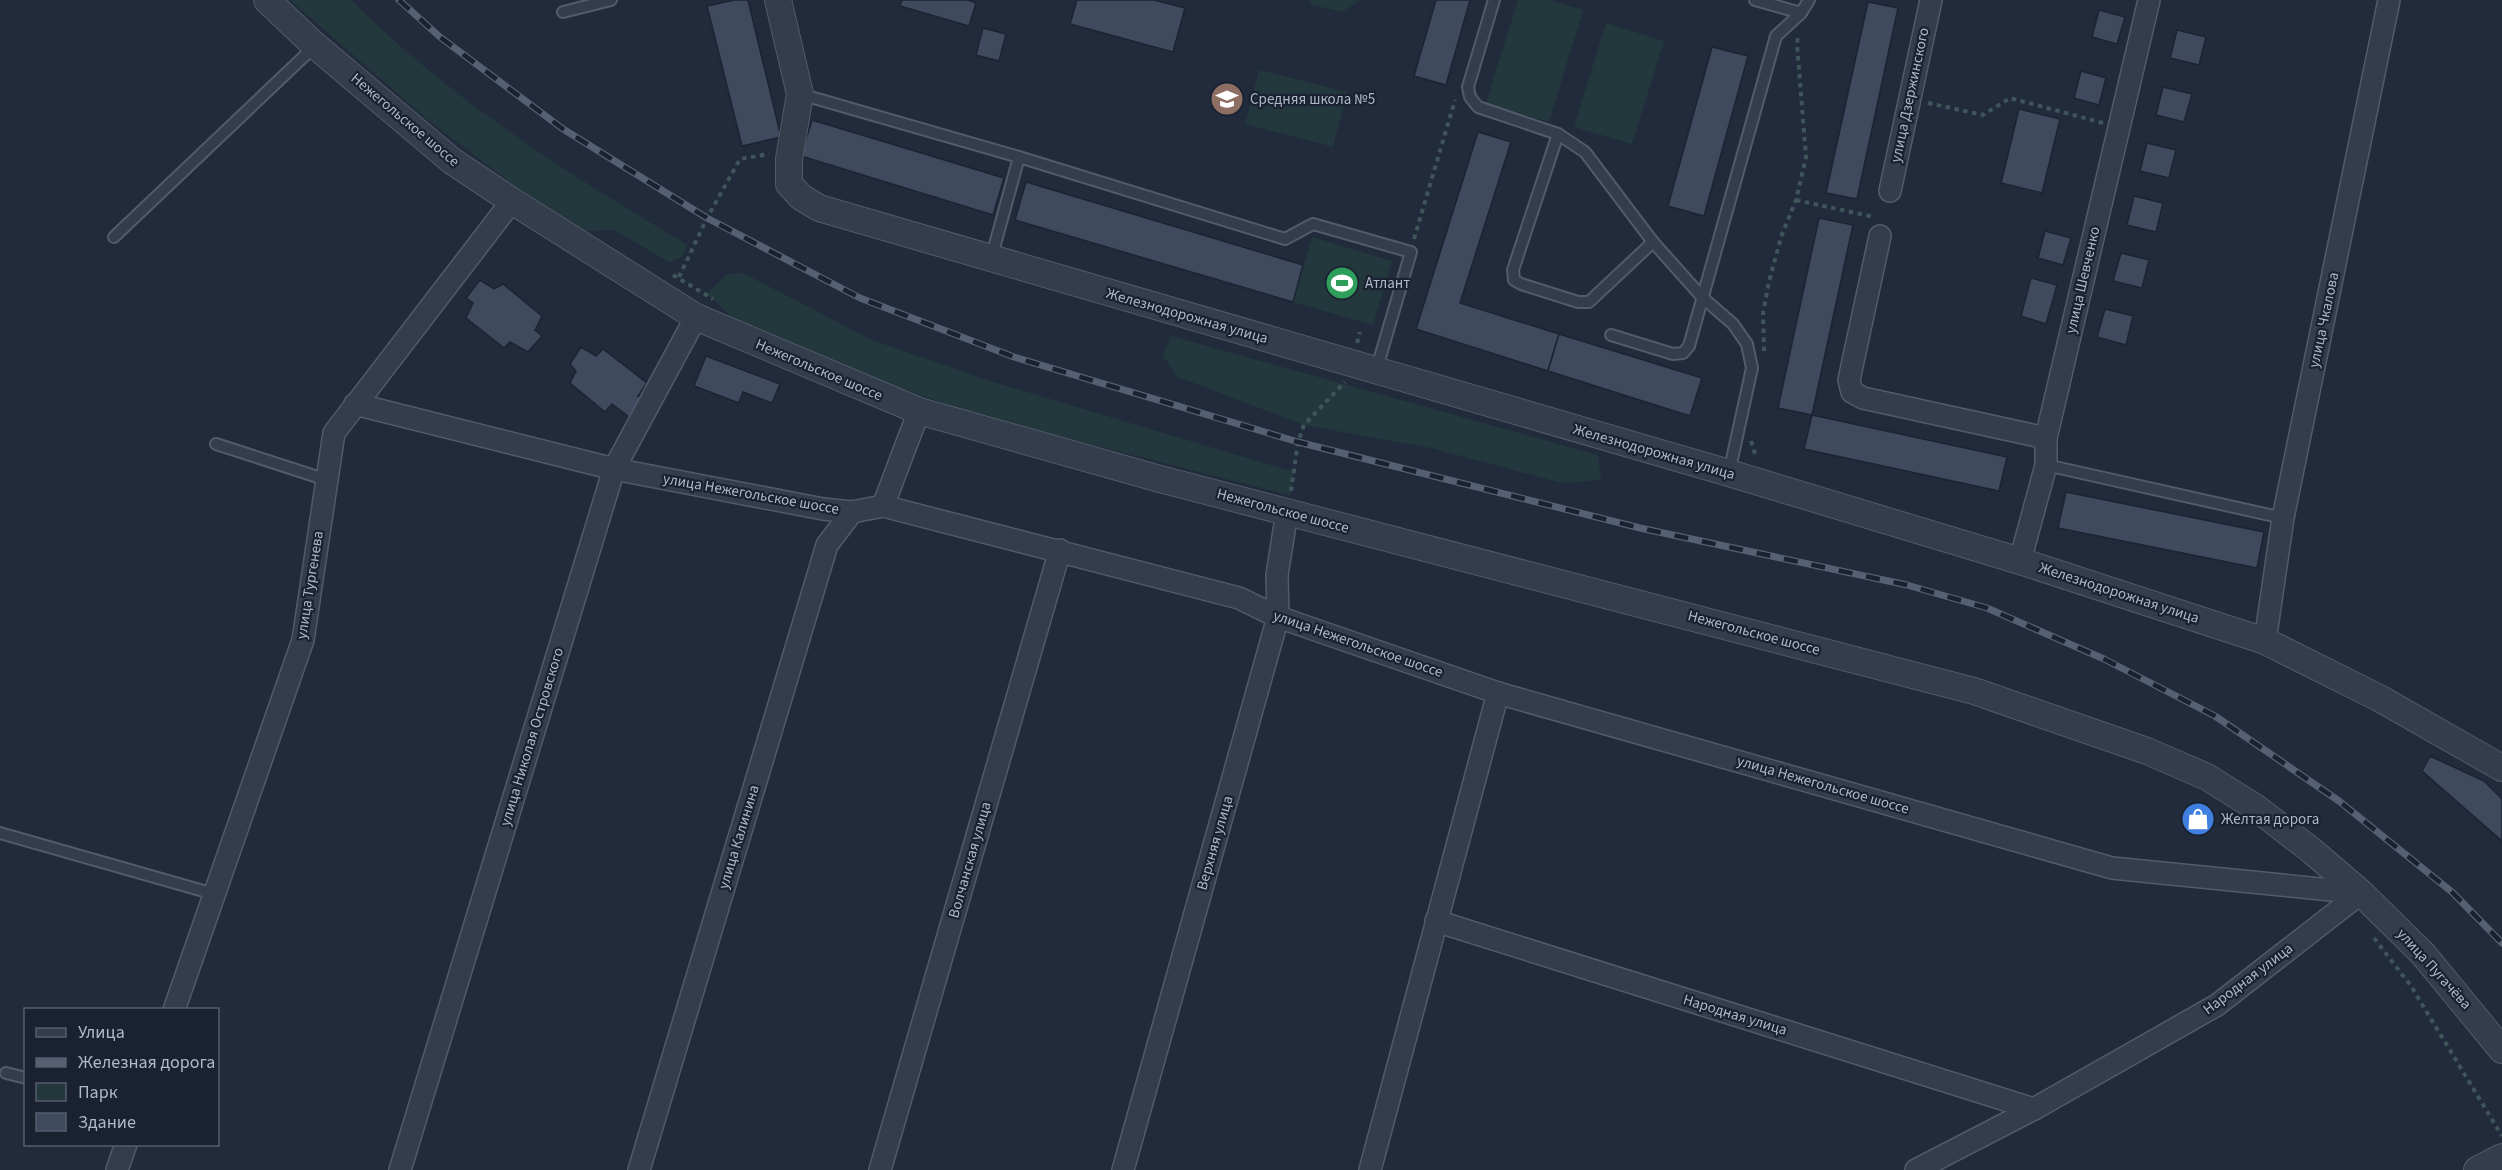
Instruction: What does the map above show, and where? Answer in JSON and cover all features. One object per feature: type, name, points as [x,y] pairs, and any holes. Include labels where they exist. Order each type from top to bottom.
[{"type":"street","name":"Нежегольское шоссе","points":[[267,0],[452,161],[696,317],[919,411],[1001,436],[1974,691],[2147,751],[2207,777],[2255,807],[2361,892]]},
{"type":"street","points":[[778,0],[800,94]]},
{"type":"street","name":"улица Дзержинского","points":[[1890,191],[1931,0]]},
{"type":"street","name":"улица Шевченко","points":[[2020,561],[2046,465],[2046,438],[2149,0]]},
{"type":"street","name":"улица Чкалова","points":[[2265,641],[2283,518],[2389,0]]},
{"type":"street","name":"Железнодорожная улица","points":[[800,94],[789,159],[789,184],[801,197],[819,208],[2020,561],[2265,641],[2379,698],[2502,768]]},
{"type":"street","name":"улица Тургенева","points":[[175,1008],[303,640],[334,433],[512,201]]},
{"type":"street","points":[[1880,236],[1849,380],[1852,392],[1863,398],[2046,438]]},
{"type":"street","name":"улица Николая Островского","points":[[400,1170],[614,469],[696,317]]},
{"type":"street","name":"улица Нежегольское шоссе","points":[[355,404],[614,469],[823,509],[852,512],[883,506],[1060,550],[1239,598],[1278,618],[1498,693],[2112,868],[2361,892]]},
{"type":"street","points":[[883,506],[919,411]]},
{"type":"street","name":"улица Калинина","points":[[639,1170],[826,545],[852,512]]},
{"type":"street","name":"Верхняя улица","points":[[1124,1170],[1278,618],[1277,575],[1287,512]]},
{"type":"street","name":"Волчанская улица","points":[[880,1170],[1060,550]]},
{"type":"street","points":[[1370,1170],[1498,693]]},
{"type":"street","name":"улица Пугачёва","points":[[2361,892],[2423,954],[2502,1050]]},
{"type":"street","name":"Народная улица","points":[[1916,1170],[2034,1109],[2217,1005],[2361,892]]},
{"type":"street","name":"Народная улица","points":[[1436,921],[2034,1109]]},
{"type":"street","points":[[117,1170],[125,1146]]},
{"type":"street","points":[[2477,1170],[2502,1157]]},
{"type":"lane","points":[[563,12],[611,0]]},
{"type":"lane","points":[[1494,0],[1468,87],[1470,97],[1478,107],[1558,134],[1585,152],[1653,242],[1703,298],[1734,324],[1747,344],[1752,368],[1729,474]]},
{"type":"lane","points":[[1755,0],[1801,14]]},
{"type":"lane","points":[[1611,336],[1673,354],[1683,353],[1689,346],[1776,36],[1801,14],[1809,0]]},
{"type":"lane","points":[[114,237],[316,45]]},
{"type":"lane","points":[[800,94],[1019,157],[1284,238],[1314,224],[1411,252],[1376,371]]},
{"type":"lane","points":[[1558,134],[1513,270],[1514,280],[1578,302],[1589,302],[1653,242]]},
{"type":"lane","points":[[991,259],[1019,157]]},
{"type":"lane","points":[[216,444],[327,480]]},
{"type":"lane","points":[[2046,465],[2283,518]]},
{"type":"lane","points":[[0,833],[214,894]]},
{"type":"lane","points":[[6,1073],[24,1078]]},
{"type":"path","points":[[1764,353],[1763,313],[1769,282],[1781,237],[1796,200],[1806,156],[1797,44],[1801,14]]},
{"type":"path","points":[[1411,252],[1457,92]]},
{"type":"path","points":[[1910,99],[1983,115],[2010,98],[2119,127]]},
{"type":"path","points":[[679,277],[707,218],[740,159],[773,153]]},
{"type":"path","points":[[1796,200],[1884,219],[1880,236]]},
{"type":"path","points":[[671,274],[707,294],[720,306]]},
{"type":"path","points":[[1287,512],[1298,442],[1304,425],[1345,383],[1360,332]]},
{"type":"path","points":[[1750,434],[1755,454]]},
{"type":"path","points":[[2368,931],[2411,986],[2502,1136]]},
{"type":"green space","points":[[290,0],[351,0],[409,53],[492,119],[577,177],[687,245],[682,257],[669,262],[614,230],[586,231],[525,193],[434,125]]},
{"type":"green space","points":[[1309,0],[1360,0],[1343,12],[1312,5]]},
{"type":"green space","points":[[1518,0],[1549,0],[1583,10],[1549,122],[1486,103]]},
{"type":"green space","points":[[1606,23],[1664,41],[1632,144],[1574,127]]},
{"type":"green space","points":[[1259,70],[1347,92],[1333,147],[1245,124]]},
{"type":"green space","name":"Атлант","points":[[1312,237],[1392,261],[1373,325],[1293,302]]},
{"type":"green space","points":[[743,273],[872,340],[990,381],[1294,472],[1290,495],[984,417],[897,387],[783,342],[734,319],[707,294],[727,274]]},
{"type":"green space","points":[[1171,336],[1598,455],[1601,480],[1562,483],[1431,448],[1304,425],[1178,377],[1163,356]]},
{"type":"building","points":[[734,0],[748,0],[781,137],[742,146],[707,6]]},
{"type":"building","points":[[902,0],[968,0],[976,3],[969,26],[900,6]]},
{"type":"building","points":[[1077,0],[1154,0],[1185,8],[1173,52],[1070,24]]},
{"type":"building","points":[[1436,0],[1470,0],[1446,85],[1414,76]]},
{"type":"building","points":[[1868,2],[1898,8],[1857,199],[1826,193]]},
{"type":"building","points":[[2099,10],[2125,17],[2117,44],[2092,37]]},
{"type":"building","points":[[983,28],[1006,34],[999,61],[976,55]]},
{"type":"building","points":[[2177,30],[2206,37],[2199,65],[2170,58]]},
{"type":"building","points":[[1712,47],[1748,56],[1704,216],[1668,206]]},
{"type":"building","points":[[2081,71],[2106,78],[2099,105],[2074,98]]},
{"type":"building","points":[[2163,87],[2192,94],[2184,122],[2156,115]]},
{"type":"building","points":[[2019,109],[2060,119],[2042,193],[2001,183]]},
{"type":"building","points":[[812,120],[1004,178],[993,215],[801,156]]},
{"type":"building","points":[[1478,132],[1511,142],[1460,303],[1559,334],[1548,371],[1416,329]]},
{"type":"building","points":[[2147,143],[2176,150],[2169,178],[2140,171]]},
{"type":"building","points":[[1026,182],[1303,265],[1293,302],[1015,220]]},
{"type":"building","points":[[2134,196],[2163,203],[2156,232],[2127,225]]},
{"type":"building","points":[[1819,218],[1853,225],[1812,415],[1778,408]]},
{"type":"building","points":[[2045,231],[2071,238],[2063,265],[2038,258]]},
{"type":"building","points":[[2121,253],[2149,260],[2142,288],[2113,281]]},
{"type":"building","points":[[2031,278],[2057,285],[2046,324],[2021,316]]},
{"type":"building","points":[[480,280],[494,289],[503,284],[542,316],[535,330],[542,336],[528,352],[510,342],[504,348],[466,318],[473,303],[466,298]]},
{"type":"building","points":[[2105,309],[2133,316],[2126,345],[2097,337]]},
{"type":"building","points":[[1559,334],[1702,378],[1690,416],[1548,371]]},
{"type":"building","points":[[581,347],[596,356],[603,349],[647,383],[638,396],[643,400],[629,417],[612,404],[605,412],[570,383],[576,371],[570,364]]},
{"type":"building","points":[[706,356],[780,384],[772,403],[743,392],[739,403],[694,386]]},
{"type":"building","points":[[1812,415],[2007,457],[1999,491],[1804,449]]},
{"type":"building","points":[[2066,492],[2264,532],[2257,568],[2058,528]]},
{"type":"building","points":[[2430,756],[2484,781],[2502,799],[2502,841],[2422,771]]},
{"type":"railway","points":[[399,0],[440,37],[563,129],[707,218],[860,298],[1014,357],[1298,442],[1640,528],[1907,585],[1987,608],[2104,659],[2215,716],[2339,801],[2452,892],[2502,943]]},
{"type":"place","name":"Средняя школа №5","points":[[1227,99]]},
{"type":"place","name":"Атлант","points":[[1342,283]]},
{"type":"place","name":"Желтая дорога","points":[[2198,819]]}]
